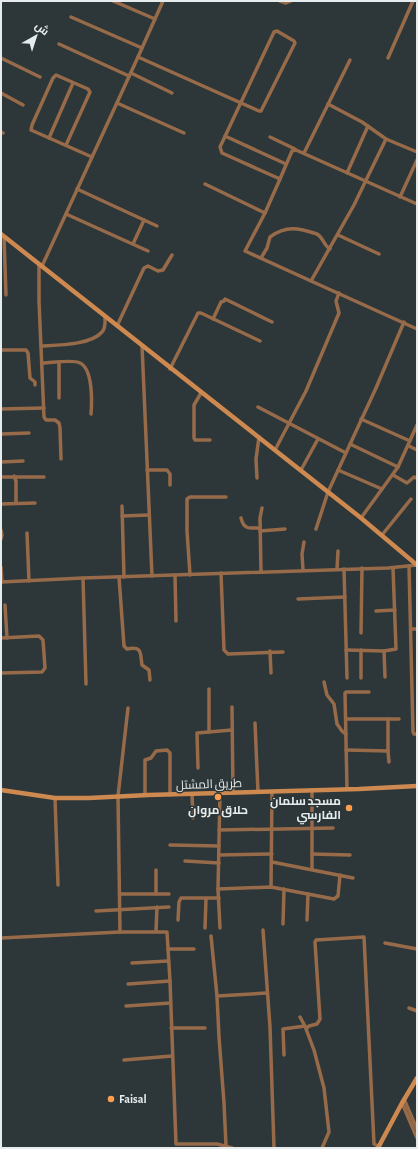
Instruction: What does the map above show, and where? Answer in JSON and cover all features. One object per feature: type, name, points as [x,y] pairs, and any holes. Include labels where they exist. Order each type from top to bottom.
[{"type":"street","points":[[113,1],[155,19]]},
{"type":"street","points":[[61,459],[60,428],[58,423],[55,420],[44,419],[43,363],[39,301],[40,265],[78,189],[163,1]]},
{"type":"street","points":[[280,1],[286,3],[291,1]]},
{"type":"street","points":[[388,58],[413,1]]},
{"type":"street","points":[[71,17],[142,48]]},
{"type":"street","points":[[138,57],[241,103],[259,111],[262,110],[295,44],[294,41],[276,31],[274,32],[241,103],[224,136],[220,147],[222,153],[280,179]]},
{"type":"street","points":[[59,44],[172,93]]},
{"type":"street","points":[[1,58],[40,77]]},
{"type":"street","points":[[304,153],[350,60]]},
{"type":"street","points":[[66,146],[90,92],[88,89],[54,76],[31,130],[32,132],[92,157]]},
{"type":"street","points":[[49,138],[73,83]]},
{"type":"street","points":[[1,93],[23,106]]},
{"type":"street","points":[[117,103],[184,133]]},
{"type":"street","points":[[328,104],[368,126],[386,138],[417,152]]},
{"type":"street","points":[[347,173],[368,126]]},
{"type":"street","points":[[224,136],[286,164]]},
{"type":"street","points":[[270,137],[417,204]]},
{"type":"street","points":[[311,281],[338,235],[366,182],[386,138]]},
{"type":"street","points":[[296,150],[292,151],[265,213],[245,251],[417,329]]},
{"type":"street","points":[[400,197],[417,160]]},
{"type":"street","points":[[205,184],[265,213]]},
{"type":"street","points":[[78,189],[157,226]]},
{"type":"street","points":[[66,214],[148,251]]},
{"type":"street","points":[[133,244],[144,220]]},
{"type":"street","points":[[261,258],[267,248],[270,237],[282,229],[290,228],[317,234],[321,236],[325,245],[330,248]]},
{"type":"street","points":[[338,235],[379,254]]},
{"type":"street","points":[[3,236],[142,345],[170,369],[301,470],[417,565]]},
{"type":"street","points":[[3,236],[3,261],[6,295]]},
{"type":"street","points":[[117,326],[144,268],[148,266],[158,271],[163,270],[172,255]]},
{"type":"street","points":[[275,450],[315,372],[340,313],[336,301],[339,294]]},
{"type":"street","points":[[213,319],[221,302],[225,299],[272,322]]},
{"type":"street","points":[[170,369],[197,315],[201,313],[260,341]]},
{"type":"street","points":[[42,346],[70,344],[91,340],[102,332],[105,326],[105,317]]},
{"type":"street","points":[[316,529],[328,492],[404,322]]},
{"type":"street","points":[[142,345],[152,576]]},
{"type":"street","points":[[1,350],[26,350],[28,353],[30,378],[35,382],[35,385]]},
{"type":"street","points":[[59,362],[59,398]]},
{"type":"street","points":[[43,363],[77,362],[86,369],[91,388],[91,414]]},
{"type":"street","points":[[201,393],[194,405],[194,438],[195,440],[210,440]]},
{"type":"street","points":[[258,406],[289,424],[346,453]]},
{"type":"street","points":[[1,409],[44,408]]},
{"type":"street","points":[[361,419],[410,441]]},
{"type":"street","points":[[361,518],[398,467],[409,446],[417,425]]},
{"type":"street","points":[[1,434],[28,433]]},
{"type":"street","points":[[257,478],[256,459],[259,437]]},
{"type":"street","points":[[301,470],[318,439]]},
{"type":"street","points":[[350,444],[398,467]]},
{"type":"street","points":[[409,446],[417,450]]},
{"type":"street","points":[[1,462],[23,461]]},
{"type":"street","points":[[147,470],[167,470],[170,474],[170,485]]},
{"type":"street","points":[[338,470],[382,489]]},
{"type":"street","points":[[393,475],[407,483],[414,477],[417,478]]},
{"type":"street","points":[[14,476],[16,481],[16,503]]},
{"type":"street","points":[[1,477],[44,476]]},
{"type":"street","points":[[190,575],[187,531],[188,499],[190,497],[226,497]]},
{"type":"street","points":[[382,535],[411,499]]},
{"type":"street","points":[[1,504],[35,503]]},
{"type":"street","points":[[122,506],[124,577]]},
{"type":"street","points":[[261,572],[260,530],[262,508]]},
{"type":"street","points":[[122,516],[149,515]]},
{"type":"street","points":[[241,518],[243,524],[249,528],[260,530],[285,529]]},
{"type":"street","points":[[1,530],[1,540]]},
{"type":"street","points":[[27,533],[29,581]]},
{"type":"street","points":[[303,570],[302,554],[304,542]]},
{"type":"street","points":[[337,569],[338,551]]},
{"type":"street","points":[[1,567],[1,582],[303,570],[393,568],[417,565]]},
{"type":"street","points":[[409,566],[413,732],[414,734],[417,734]]},
{"type":"street","points":[[361,634],[362,568]]},
{"type":"street","points":[[346,650],[384,651],[395,650],[397,647],[393,568]]},
{"type":"street","points":[[344,569],[347,678]]},
{"type":"street","points":[[221,574],[224,650],[228,654],[270,651],[283,652]]},
{"type":"street","points":[[175,575],[176,621]]},
{"type":"street","points":[[120,577],[124,646],[127,649],[135,648],[139,650],[142,654],[141,664],[149,670],[150,680]]},
{"type":"street","points":[[83,578],[86,684]]},
{"type":"street","points":[[298,599],[345,597]]},
{"type":"street","points":[[6,605],[6,638]]},
{"type":"street","points":[[376,611],[395,610]]},
{"type":"street","points":[[411,629],[417,629]]},
{"type":"street","points":[[1,638],[39,636],[43,640],[45,668],[42,672],[1,673]]},
{"type":"street","points":[[361,678],[362,650]]},
{"type":"street","points":[[270,651],[271,673]]},
{"type":"street","points":[[384,651],[385,677]]},
{"type":"street","points":[[412,676],[417,677]]},
{"type":"street","points":[[324,682],[327,695],[334,704],[337,724],[346,734]]},
{"type":"street","points":[[209,689],[209,732]]},
{"type":"street","points":[[346,789],[345,693],[369,692]]},
{"type":"street","points":[[232,707],[233,793]]},
{"type":"street","points":[[120,932],[118,796],[128,708]]},
{"type":"street","points":[[346,719],[398,719]]},
{"type":"street","points":[[388,719],[389,762]]},
{"type":"street","points":[[255,724],[258,792]]},
{"type":"street","points":[[198,768],[196,735],[199,732],[232,730]]},
{"type":"street","points":[[145,795],[145,760],[150,758],[156,751],[167,750],[170,752],[170,795]]},
{"type":"street","points":[[346,750],[388,751]]},
{"type":"street","name":"طريق المشتل","points":[[1,790],[55,798],[89,798],[417,786]]},
{"type":"street","points":[[312,790],[312,869]]},
{"type":"street","points":[[271,887],[272,792]]},
{"type":"street","points":[[192,794],[193,818]]},
{"type":"street","points":[[220,794],[218,889],[220,928]]},
{"type":"street","points":[[55,798],[58,886]]},
{"type":"street","points":[[219,830],[333,828]]},
{"type":"street","points":[[170,845],[219,846]]},
{"type":"street","points":[[219,855],[272,854]]},
{"type":"street","points":[[312,854],[350,855]]},
{"type":"street","points":[[184,861],[219,863]]},
{"type":"street","points":[[272,862],[353,878]]},
{"type":"street","points":[[156,870],[156,894]]},
{"type":"street","points":[[218,889],[271,887],[334,899],[336,898],[340,875]]},
{"type":"street","points":[[283,924],[284,889]]},
{"type":"street","points":[[120,894],[169,894]]},
{"type":"street","points":[[307,920],[308,894]]},
{"type":"street","points":[[178,920],[179,902],[181,898],[219,898]]},
{"type":"street","points":[[205,928],[206,899]]},
{"type":"street","points":[[156,931],[157,907]]},
{"type":"street","points":[[96,911],[169,907]]},
{"type":"street","points":[[263,930],[274,1148]]},
{"type":"street","points":[[1,938],[120,932],[167,932],[176,1144],[207,1143],[232,1148]]},
{"type":"street","points":[[211,936],[217,996],[226,1146]]},
{"type":"street","points":[[284,1055],[283,1029],[305,1027],[317,1024],[320,1019],[316,940],[364,937],[374,1144],[378,1147],[417,1078]]},
{"type":"street","points":[[385,943],[417,949]]},
{"type":"street","points":[[168,949],[194,949]]},
{"type":"street","points":[[132,962],[168,961]]},
{"type":"street","points":[[128,984],[170,981]]},
{"type":"street","points":[[217,996],[267,993]]},
{"type":"street","points":[[126,1006],[170,1003]]},
{"type":"street","points":[[409,1008],[417,1011]]},
{"type":"street","points":[[300,1017],[314,1050],[324,1088],[329,1132],[322,1148]]},
{"type":"street","points":[[171,1028],[205,1028]]},
{"type":"street","points":[[124,1060],[172,1056]]},
{"type":"street","points":[[403,1101],[417,1129]]},
{"type":"street","points":[[403,1101],[417,1138]]},
{"type":"place","name":"حلاق مروان","points":[[218,797]]},
{"type":"place","name":"مسجد سلمان الفارسي","points":[[349,808]]},
{"type":"place","name":"Faisal","points":[[111,1099]]}]
